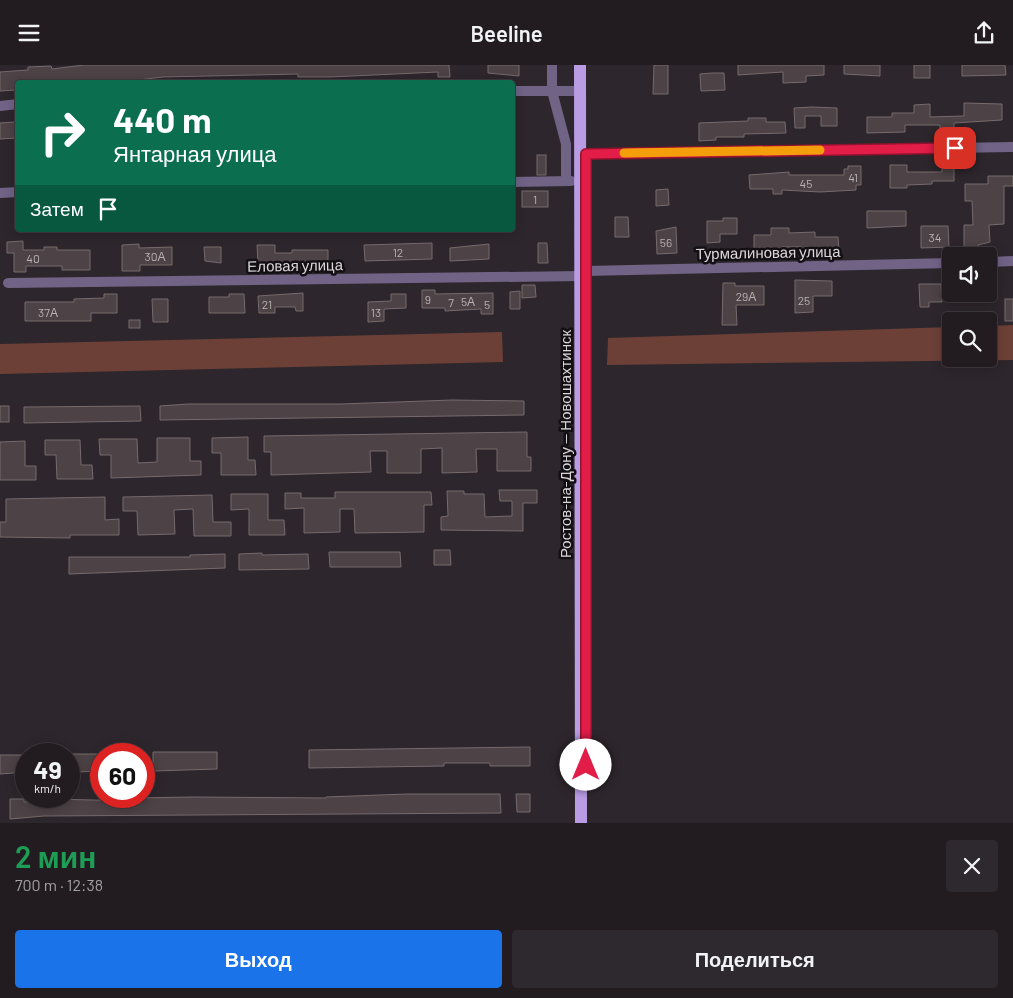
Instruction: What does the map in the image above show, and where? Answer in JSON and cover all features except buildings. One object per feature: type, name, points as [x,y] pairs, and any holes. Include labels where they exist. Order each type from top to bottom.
[{"type":"main road","name":"Ростов-на-Дону — Новошахтинск","points":[[580,65],[580,181],[584,274]]},
{"type":"main road","name":"Ростов-на-Дону — Новошахтинск","points":[[586,65],[584,274],[586,823]]},
{"type":"main road","name":"Ростов-на-Дону — Новошахтинск","points":[[581,823],[584,371]]},
{"type":"street","points":[[552,65],[552,91],[564,129],[566,181]]},
{"type":"street","points":[[515,91],[580,91]]},
{"type":"street","points":[[0,106],[15,104]]},
{"type":"street","points":[[586,154],[1013,147]]},
{"type":"street","points":[[515,183],[580,181]]},
{"type":"street","points":[[0,193],[15,192]]},
{"type":"street","points":[[997,262],[1013,261]]},
{"type":"street","name":"Турмалиновая улица","points":[[584,274],[942,263]]},
{"type":"street","name":"Еловая улица","points":[[8,283],[584,274]]},
{"type":"shaded area","points":[[1013,325],[1013,360],[997,360],[997,326]]},
{"type":"shaded area","points":[[942,327],[942,361],[607,365],[608,338]]},
{"type":"shaded area","points":[[502,332],[503,362],[0,374],[0,344]]},
{"type":"slow traffic","points":[[624,153],[820,150]]},
{"type":"route","points":[[586,765],[586,154],[955,148]]}]
